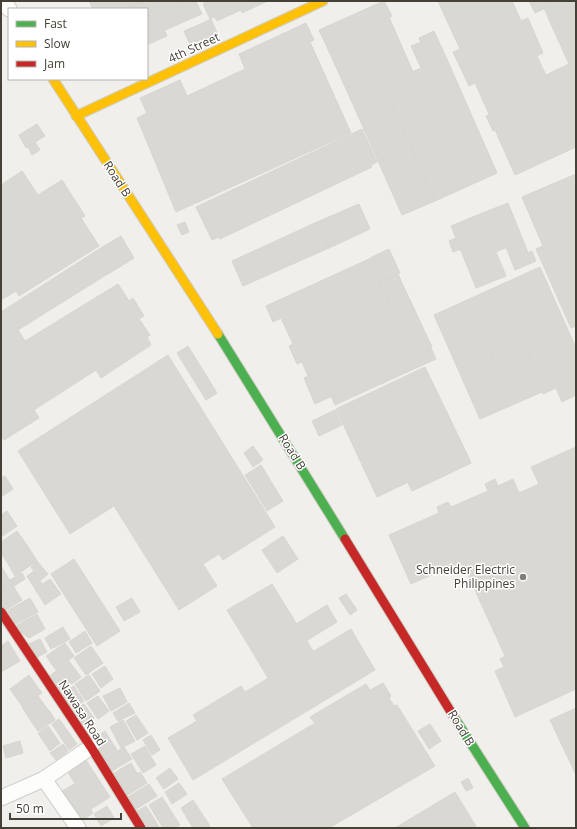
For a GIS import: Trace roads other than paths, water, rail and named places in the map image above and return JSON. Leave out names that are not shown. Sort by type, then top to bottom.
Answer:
[{"type":"street","name":"4th Street","points":[[76,116],[322,1]]},
{"type":"street","name":"Road B","points":[[54,80],[211,322],[474,749],[525,828]]},
{"type":"street","name":"Nawasa Road","points":[[1,612],[91,747],[141,828]]},
{"type":"street","points":[[1,798],[44,779],[91,747]]},
{"type":"street","points":[[44,779],[78,828]]},
{"type":"place","name":"Schneider Electric Philippines","points":[[523,577]]}]
